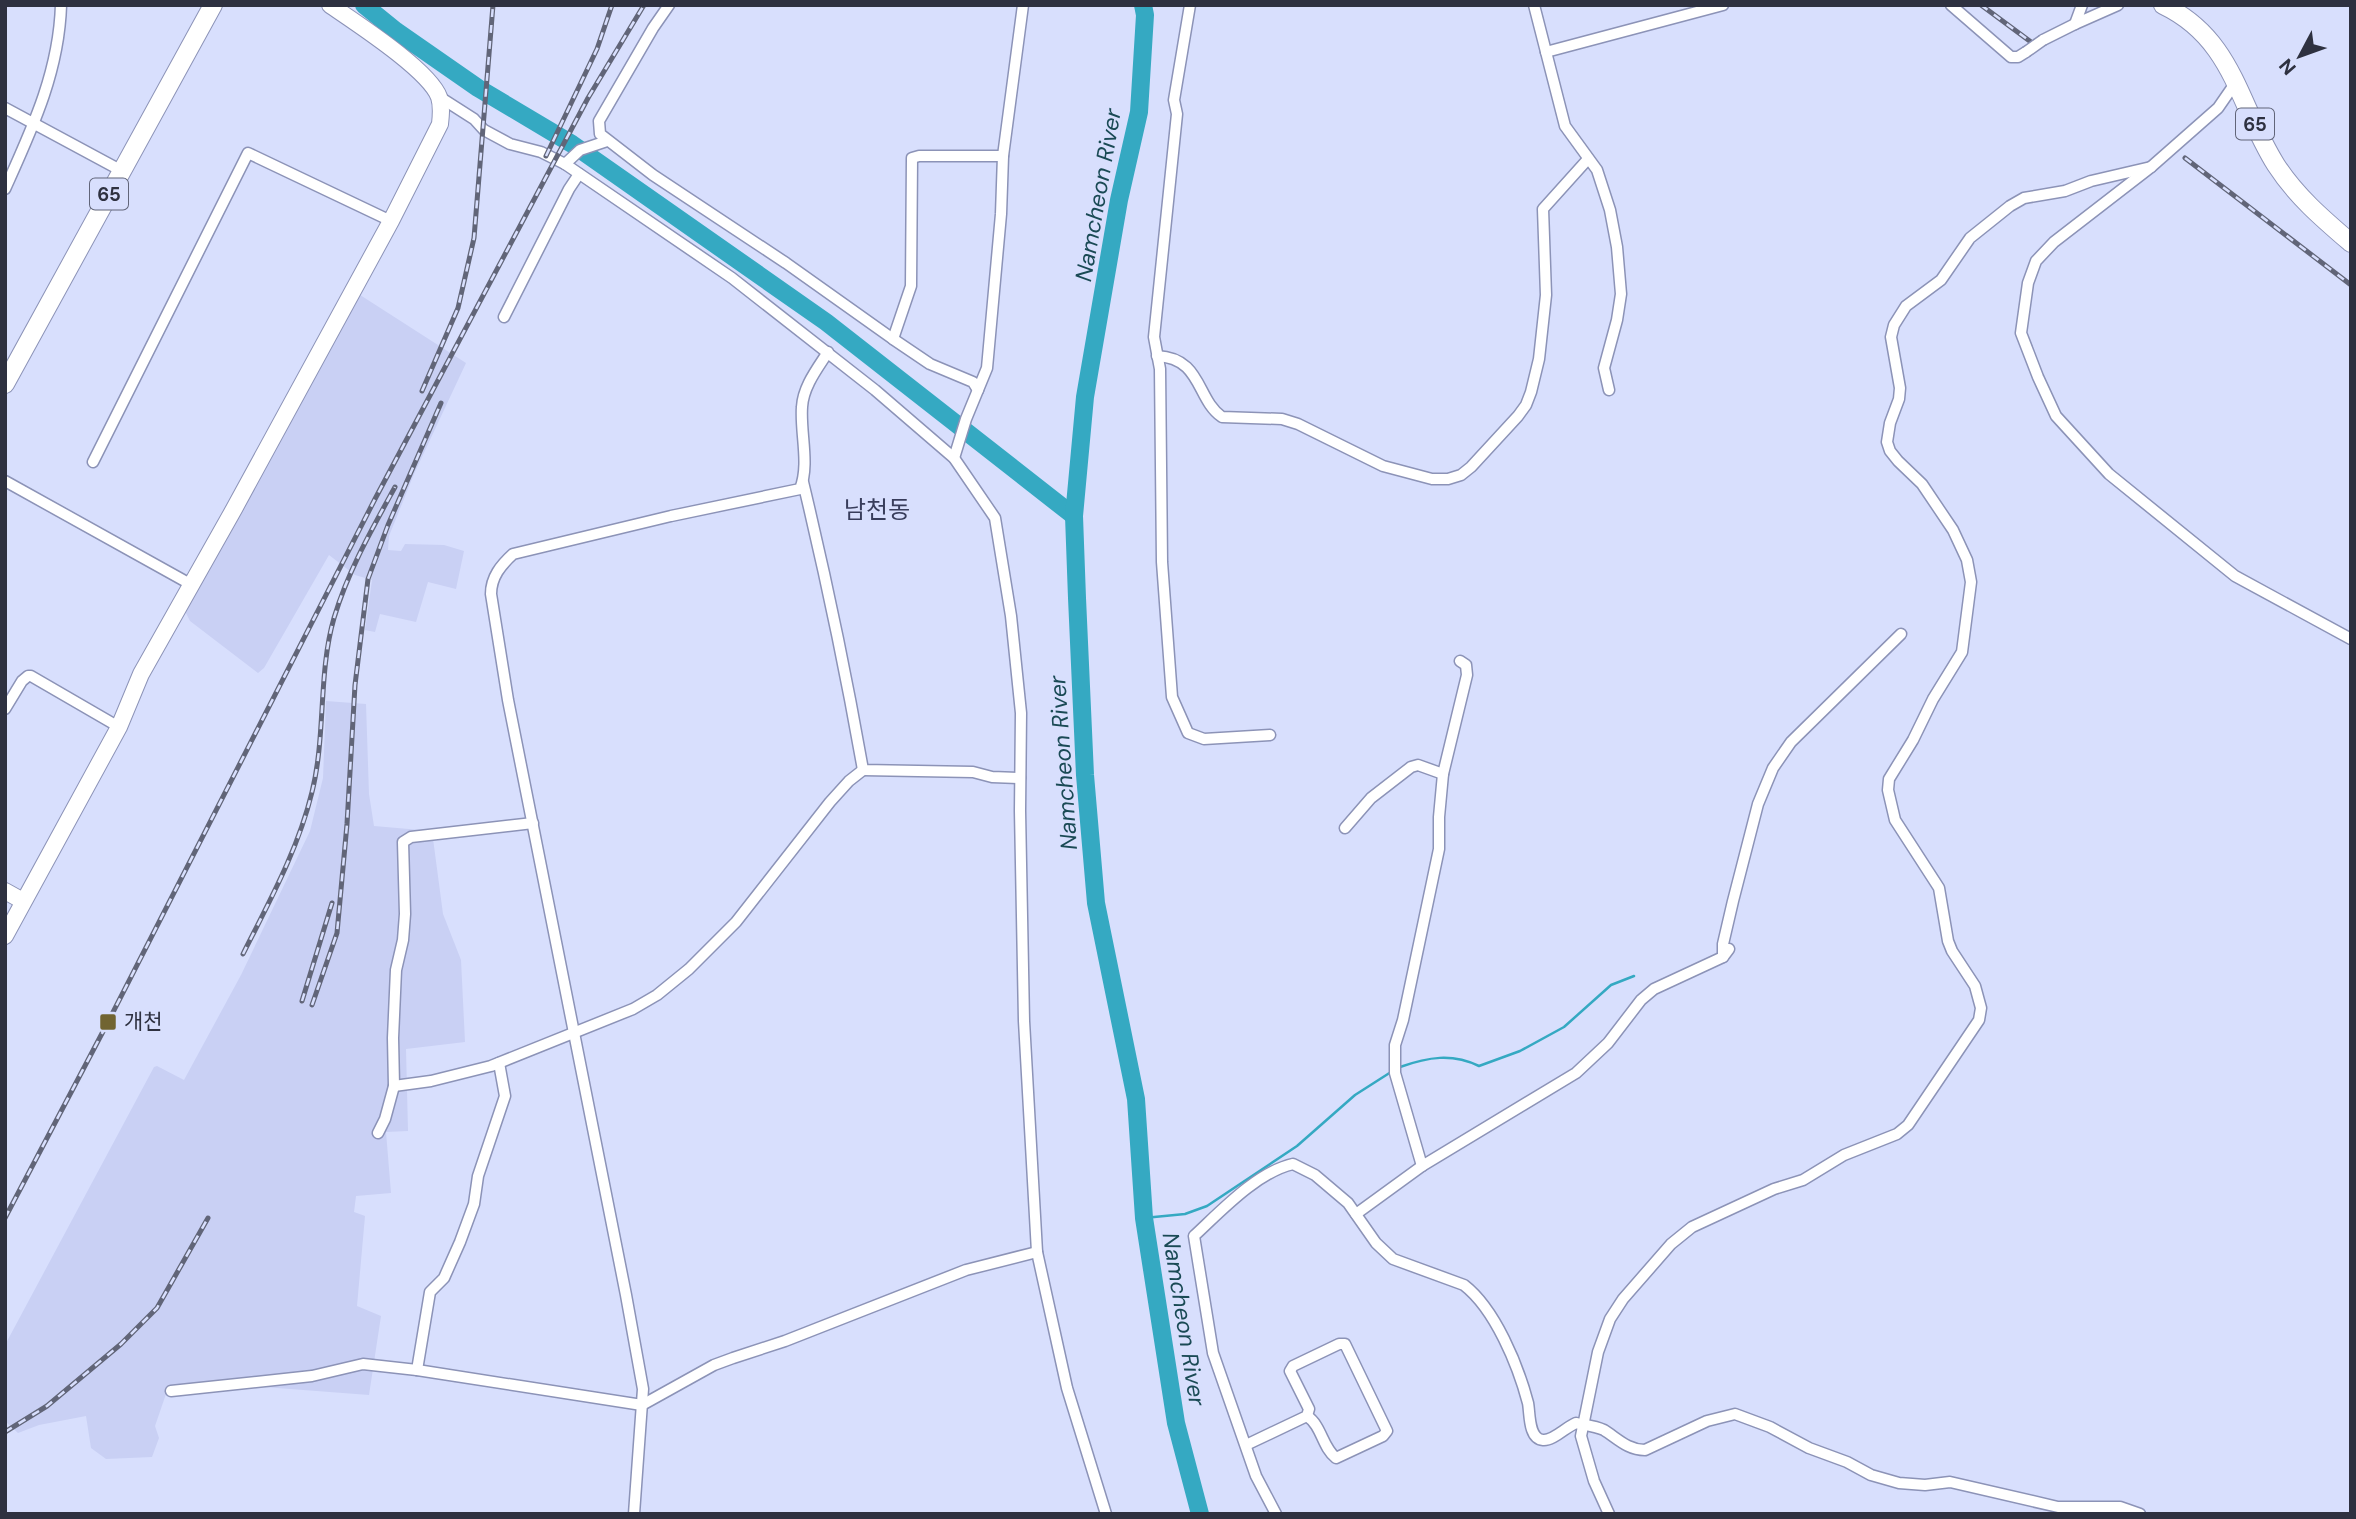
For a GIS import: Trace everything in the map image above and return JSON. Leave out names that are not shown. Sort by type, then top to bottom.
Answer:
[{"type":"main road","name":"65","points":[[5,384],[213,5]]},
{"type":"main road","points":[[5,936],[119,727],[141,674],[391,220],[440,124],[442,115],[438,96],[426,76],[330,5]]},
{"type":"main road","name":"65","points":[[2163,5],[2186,17],[2210,39],[2285,177],[2294,190],[2351,243]]},
{"type":"main road","points":[[5,891],[23,901]]},
{"type":"street","points":[[5,189],[34,124],[53,69],[59,42],[61,5]]},
{"type":"street","points":[[669,5],[599,121],[600,134],[653,175],[786,263],[930,364],[973,382],[978,390]]},
{"type":"street","points":[[954,458],[966,419],[987,368],[1001,214],[1003,156],[1023,5]]},
{"type":"street","points":[[1190,5],[1174,100],[1177,114],[1154,337],[1160,369],[1162,562],[1172,697],[1183,726],[1195,737],[1204,739],[1270,735]]},
{"type":"street","points":[[1534,5],[1565,126],[1597,170],[1610,210],[1621,294],[1604,368],[1609,390]]},
{"type":"street","points":[[1546,52],[1723,5]]},
{"type":"street","points":[[1951,5],[2011,57],[2018,57],[2043,40],[2118,5]]},
{"type":"street","points":[[2075,24],[2082,5]]},
{"type":"street","points":[[2235,82],[2218,108],[2151,167],[2054,242],[2036,261],[2028,283],[2021,333],[2059,420],[2109,474],[2235,576],[2351,639]]},
{"type":"street","points":[[438,96],[474,119],[484,130],[510,144],[541,152],[565,164],[732,278],[875,390],[954,458],[995,517],[1011,616],[1021,713],[1024,1021],[1037,1252],[1063,1373],[1106,1514]]},
{"type":"street","points":[[5,108],[122,171]]},
{"type":"street","points":[[565,164],[580,150],[607,141]]},
{"type":"street","points":[[93,461],[248,153],[391,220]]},
{"type":"street","points":[[894,339],[911,286],[912,158],[1003,156]]},
{"type":"street","points":[[1157,356],[1172,359],[1191,372],[1200,383],[1209,405],[1222,417],[1282,419],[1298,424],[1383,466],[1432,480],[1461,475],[1526,405],[1539,359],[1546,295],[1543,209],[1588,159]]},
{"type":"street","points":[[1609,1514],[1586,1457],[1581,1436],[1593,1369],[1610,1319],[1623,1299],[1671,1244],[1702,1221],[1774,1189],[1803,1180],[1844,1155],[1897,1134],[1908,1125],[1979,1020],[1981,1008],[1975,986],[1948,941],[1939,888],[1895,820],[1888,790],[1889,779],[1962,652],[1971,582],[1967,560],[1952,530],[1922,484],[1898,461],[1887,442],[1900,388],[1891,337],[1894,325],[1906,306],[1941,280],[1970,238],[2010,206],[2024,198],[2064,191],[2091,181],[2151,167]]},
{"type":"street","points":[[504,317],[579,174]]},
{"type":"street","points":[[828,352],[809,384],[802,405],[803,482],[832,604],[863,770]]},
{"type":"street","points":[[5,481],[192,585]]},
{"type":"street","points":[[634,1514],[643,1389],[508,701],[491,581],[513,554],[671,516],[800,489],[803,482]]},
{"type":"street","points":[[1356,1214],[1422,1166],[1576,1073],[1608,1042],[1654,989],[1726,953],[1728,923],[1758,804],[1773,768],[1791,742],[1901,634]]},
{"type":"street","points":[[1422,1166],[1395,1073],[1395,1045],[1435,875],[1443,774],[1467,675],[1466,665],[1460,661]]},
{"type":"street","points":[[5,709],[22,681],[32,676],[119,727]]},
{"type":"street","points":[[1345,828],[1371,798],[1411,767],[1418,765],[1443,774]]},
{"type":"street","points":[[394,1086],[464,1074],[499,1063],[575,1034],[633,1009],[657,995],[689,969],[736,922],[830,802],[863,770],[973,772],[992,778],[1020,778]]},
{"type":"street","points":[[378,1133],[386,1119],[394,1086],[396,970],[403,940],[405,914],[403,842],[411,837],[533,823]]},
{"type":"street","points":[[417,1370],[430,1292],[443,1278],[460,1242],[474,1204],[478,1176],[505,1096],[499,1063]]},
{"type":"street","points":[[1276,1514],[1256,1476],[1213,1353],[1194,1236],[1246,1190],[1276,1170],[1293,1164],[1304,1168],[1328,1185],[1356,1214],[1376,1243],[1393,1259],[1464,1285],[1473,1292],[1499,1329],[1527,1400],[1532,1429],[1536,1437],[1543,1440],[1551,1438],[1572,1424],[1583,1425],[1604,1430],[1636,1450],[1645,1450],[1707,1421],[1735,1414],[1770,1427],[1809,1448],[1847,1462],[1871,1475],[1899,1483],[1925,1485],[1950,1482],[2059,1507],[2120,1507],[2140,1514]]},
{"type":"street","points":[[171,1391],[312,1376],[363,1364],[642,1405],[714,1365],[966,1270],[1037,1252]]},
{"type":"street","points":[[1247,1446],[1307,1416],[1309,1409],[1290,1371],[1293,1366],[1339,1344],[1345,1345],[1387,1430],[1383,1436],[1336,1458],[1331,1454],[1315,1421],[1307,1416]]},
{"type":"shaded area","points":[[357,293],[466,363],[414,474],[389,536],[388,550],[401,551],[405,544],[444,545],[464,551],[456,589],[428,582],[416,622],[380,614],[375,632],[365,630],[372,580],[355,575],[329,555],[264,668],[258,673],[190,621],[185,611]]},
{"type":"shaded area","points":[[326,701],[366,704],[369,794],[374,826],[432,831],[443,914],[461,960],[465,1042],[406,1049],[408,1131],[386,1132],[391,1193],[356,1196],[354,1212],[365,1216],[357,1306],[381,1316],[369,1395],[250,1386],[166,1394],[155,1426],[159,1438],[152,1457],[106,1459],[91,1448],[86,1416],[39,1425],[18,1433],[5,1421],[5,1345],[154,1067],[157,1066],[184,1080],[241,975],[310,831],[323,778]]},
{"type":"waterway","points":[[364,5],[396,31],[478,88],[572,144],[826,322],[1074,516]]},
{"type":"waterway","name":"Namcheon River","points":[[1143,5],[1145,15],[1139,112],[1119,200],[1085,397],[1074,516],[1077,598],[1085,775],[1096,903],[1136,1099],[1144,1218],[1176,1423],[1200,1514]]},
{"type":"waterway","points":[[1400,1067],[1440,1058],[1459,1059],[1479,1066],[1520,1051],[1564,1027],[1611,985],[1634,976]]},
{"type":"waterway","points":[[1144,1218],[1185,1214],[1207,1206],[1297,1146],[1355,1095],[1391,1072]]},
{"type":"railway","points":[[422,391],[458,308],[474,238],[493,5]]},
{"type":"railway","points":[[546,156],[597,49],[612,5]]},
{"type":"railway","points":[[5,1218],[375,499],[588,98],[644,5]]},
{"type":"railway","points":[[1981,5],[2031,42]]},
{"type":"railway","points":[[2185,158],[2351,285]]},
{"type":"railway","points":[[312,1005],[337,933],[355,685],[368,579],[388,525],[441,403]]},
{"type":"railway","points":[[243,954],[291,855],[312,792],[319,749],[326,661],[334,618],[353,567],[395,487]]},
{"type":"railway","points":[[302,1001],[332,903]]},
{"type":"railway","points":[[5,1432],[47,1406],[121,1344],[157,1308],[208,1218]]},
{"type":"place","name":"개천","points":[[108,1022]]},
{"type":"district","name":"남천동","points":[[877,510]]}]
